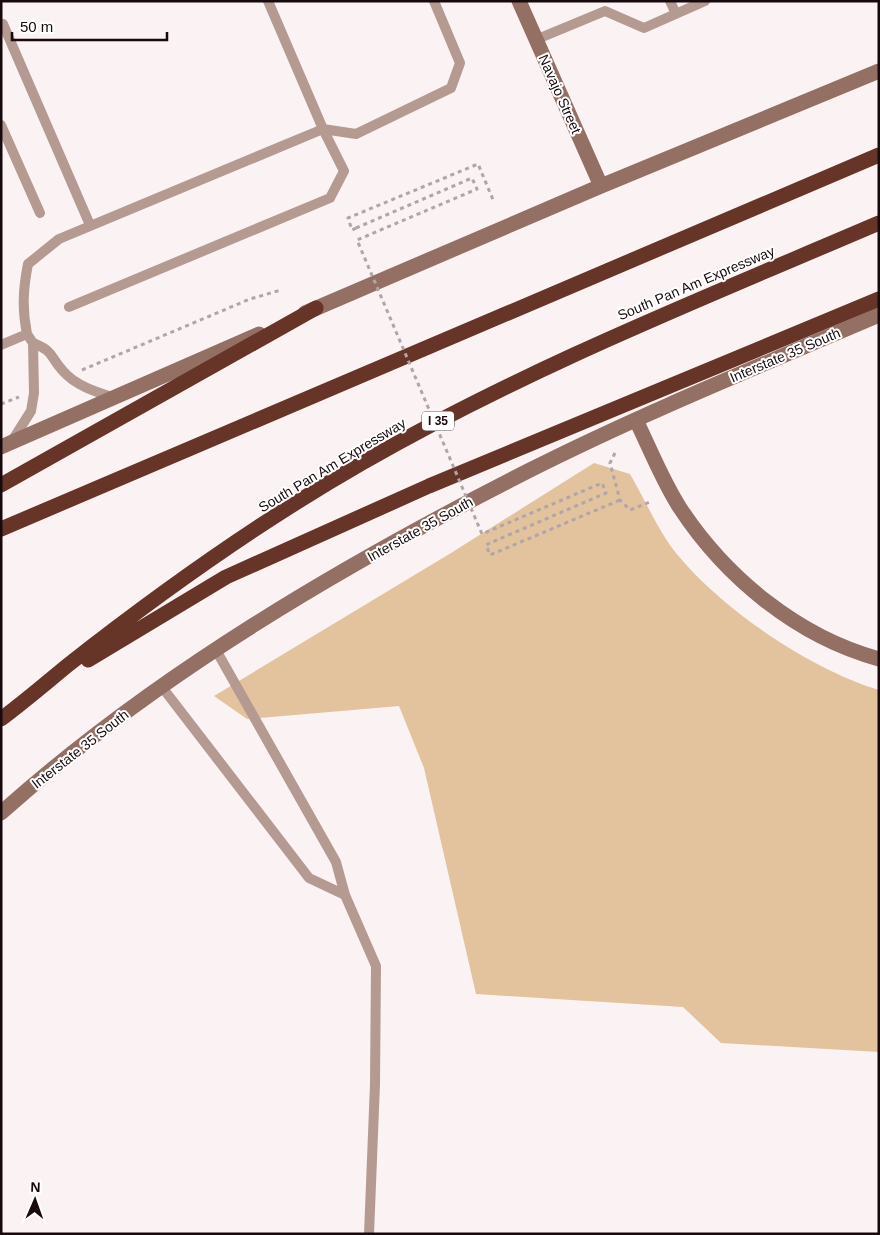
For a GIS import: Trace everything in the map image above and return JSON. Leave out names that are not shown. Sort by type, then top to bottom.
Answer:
[{"type":"highway","points":[[1,529],[879,155]]},
{"type":"highway","name":"South Pan Am Expressway","points":[[1,719],[114,630],[206,563],[281,513],[413,435],[517,380],[879,223]]},
{"type":"highway","points":[[38,691],[226,576],[429,486],[879,298]]},
{"type":"highway","points":[[1,484],[316,308]]},
{"type":"main road","name":"Navajo Street","points":[[519,1],[601,186]]},
{"type":"main road","points":[[7,444],[316,308],[601,186],[879,71]]},
{"type":"main road","name":"Interstate 35 South","points":[[1,813],[31,786],[162,687],[216,650],[255,624],[419,528],[531,469],[636,420],[879,315]]},
{"type":"main road","points":[[636,420],[680,508],[713,551],[758,595],[803,626],[849,651],[879,659]]},
{"type":"lane","points":[[69,307],[330,198],[344,172],[323,129],[268,1]]},
{"type":"lane","points":[[7,444],[31,412],[34,393],[30,338],[23,310],[23,290],[28,264],[59,240],[90,225],[323,129],[356,134],[451,88],[460,63],[434,1]]},
{"type":"lane","points":[[670,1],[676,14]]},
{"type":"lane","points":[[535,40],[603,6],[644,28],[705,1]]},
{"type":"lane","points":[[2,23],[90,225]]},
{"type":"lane","points":[[1,125],[40,213]]},
{"type":"lane","points":[[1,345],[30,338],[49,350],[62,371],[84,387],[114,398]]},
{"type":"lane","points":[[216,650],[336,862],[345,895],[376,966],[375,1084],[369,1234]]},
{"type":"lane","points":[[162,687],[309,878],[345,895]]},
{"type":"path","points":[[494,202],[478,164],[348,218],[352,230],[472,178],[477,189],[357,240],[482,534],[602,482],[606,493],[486,545],[490,555],[620,500]]},
{"type":"path","points":[[80,371],[250,299],[281,290]]},
{"type":"path","points":[[1,404],[25,394]]},
{"type":"path","points":[[615,453],[610,463],[620,500],[630,510],[650,502]]},
{"type":"shaded area","points":[[594,463],[630,474],[676,553],[717,595],[742,615],[768,635],[824,668],[879,690],[879,1052],[721,1043],[683,1007],[476,994],[424,768],[399,706],[247,719],[214,696],[451,553]]}]
